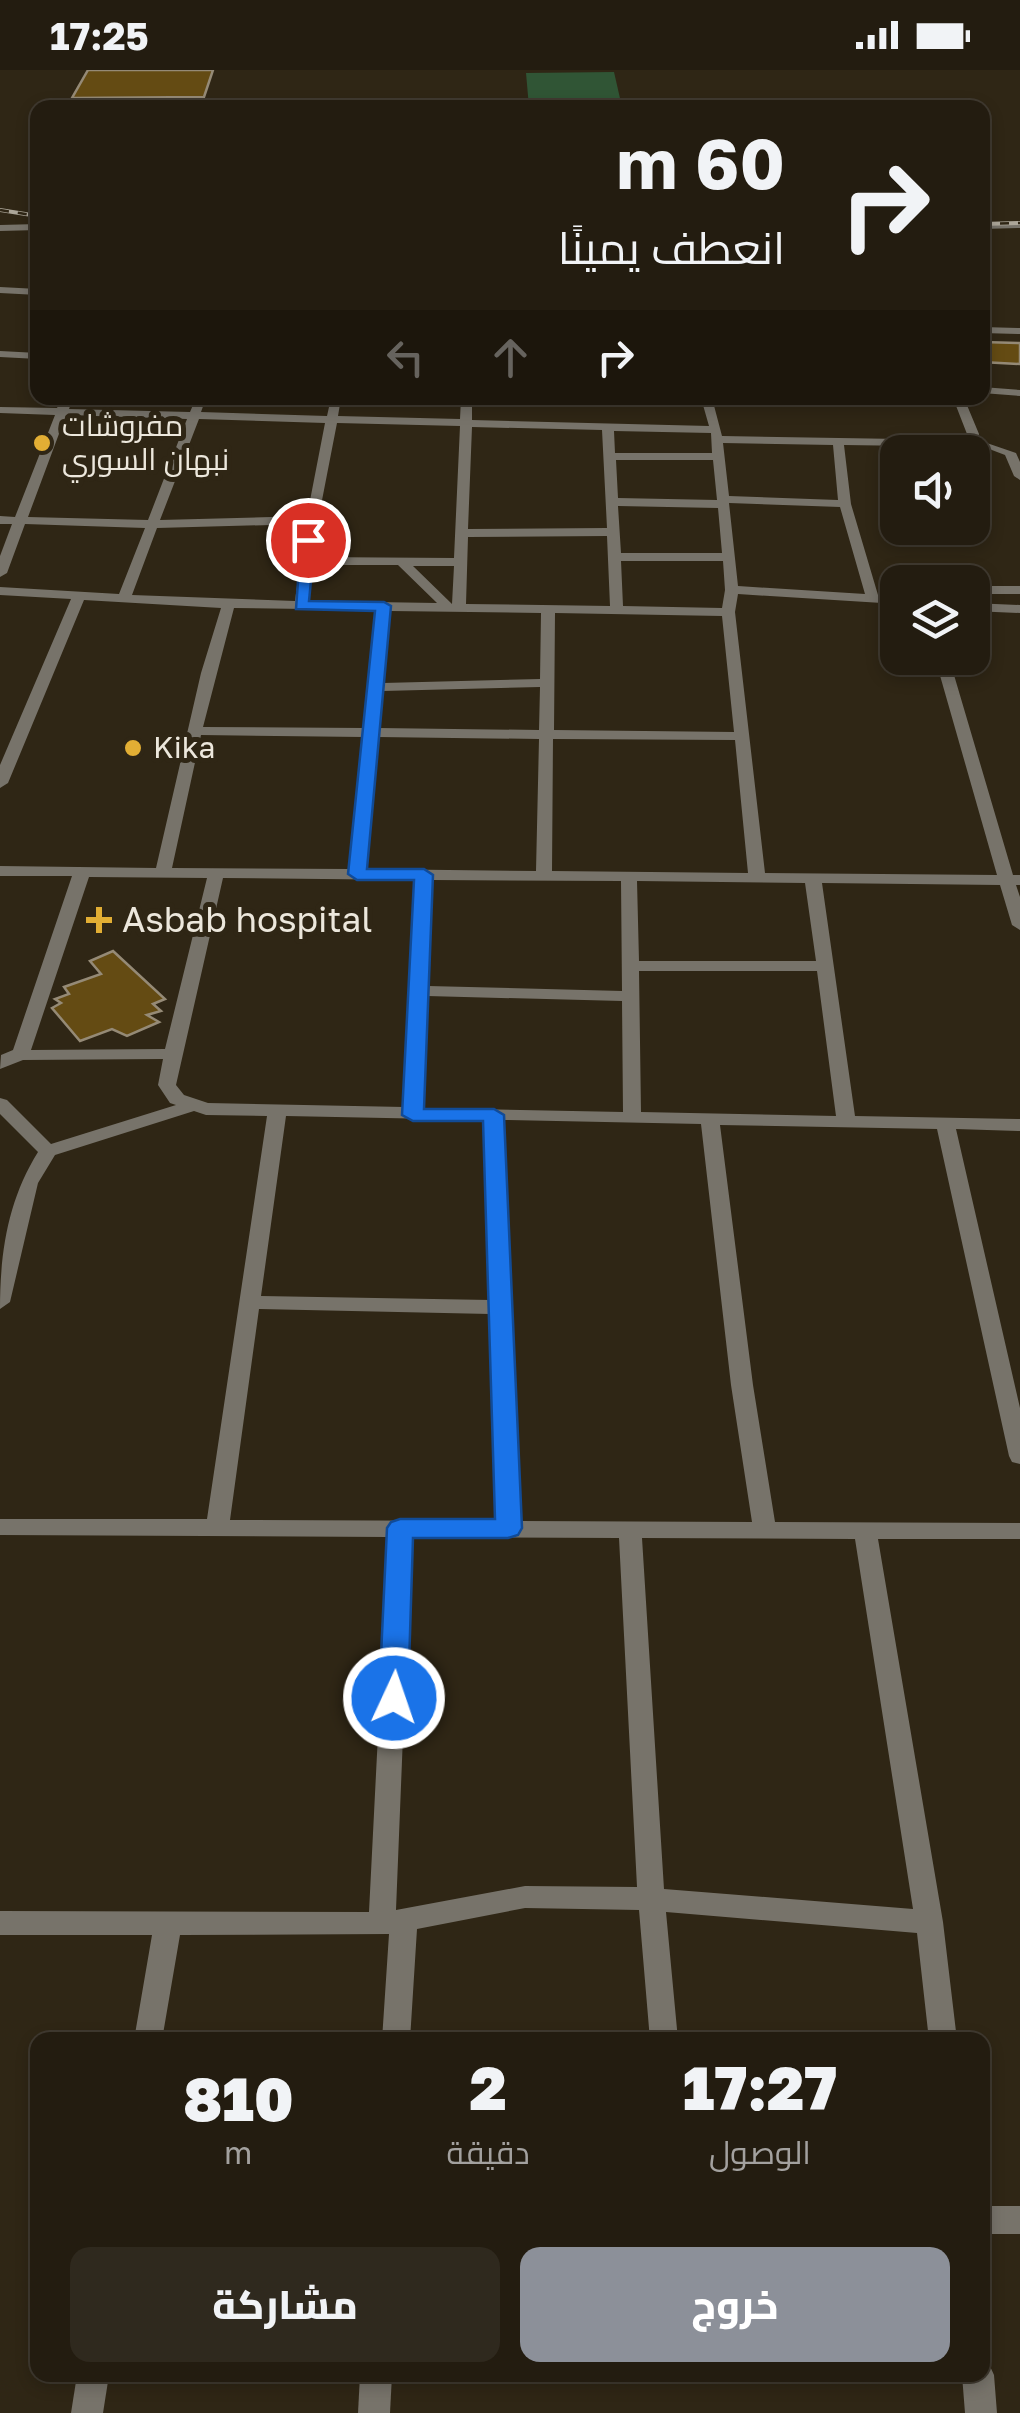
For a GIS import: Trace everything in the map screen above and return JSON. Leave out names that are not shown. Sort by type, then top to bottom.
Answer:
[{"type":"street","points":[[990,226],[1020,225]]},
{"type":"street","points":[[0,228],[30,228]]},
{"type":"street","points":[[0,290],[30,292]]},
{"type":"street","points":[[990,330],[1020,331]]},
{"type":"street","points":[[0,354],[30,356]]},
{"type":"street","points":[[990,391],[1020,393]]},
{"type":"street","points":[[0,573],[64,405]]},
{"type":"street","points":[[124,598],[198,405]]},
{"type":"street","points":[[301,606],[304,562],[334,405]]},
{"type":"street","points":[[453,607],[461,562],[467,405]]},
{"type":"street","points":[[709,405],[716,435],[732,590],[728,612],[757,878]]},
{"type":"street","points":[[962,405],[973,435]]},
{"type":"street","points":[[0,410],[608,428],[880,442]]},
{"type":"street","points":[[608,428],[617,610]]},
{"type":"street","points":[[838,441],[846,504],[871,593]]},
{"type":"street","points":[[990,447],[1006,450],[1020,476]]},
{"type":"street","points":[[608,457],[718,456]]},
{"type":"street","points":[[610,502],[846,504]]},
{"type":"street","points":[[0,520],[152,524],[312,520]]},
{"type":"street","points":[[462,534],[612,532]]},
{"type":"street","points":[[614,557],[728,557]]},
{"type":"street","points":[[304,562],[461,562]]},
{"type":"street","points":[[402,562],[453,607]]},
{"type":"street","points":[[990,589],[1017,588]]},
{"type":"street","points":[[732,590],[880,592]]},
{"type":"street","points":[[0,591],[230,604],[728,612]]},
{"type":"street","points":[[871,593],[880,595]]},
{"type":"street","points":[[0,783],[79,595]]},
{"type":"street","points":[[163,873],[208,673],[230,604]]},
{"type":"street","points":[[357,874],[384,606]]},
{"type":"street","points":[[990,608],[1020,609]]},
{"type":"street","points":[[544,876],[548,609]]},
{"type":"street","points":[[947,675],[1012,880],[1020,925]]},
{"type":"street","points":[[376,688],[547,683]]},
{"type":"street","points":[[197,730],[741,736]]},
{"type":"street","points":[[0,872],[1012,880]]},
{"type":"street","points":[[0,1064],[10,1055],[82,872]]},
{"type":"street","points":[[192,1106],[178,1099],[167,1085],[216,873]]},
{"type":"street","points":[[413,1115],[424,875]]},
{"type":"street","points":[[629,877],[632,1119]]},
{"type":"street","points":[[813,878],[846,1122]]},
{"type":"street","points":[[630,966],[825,966]]},
{"type":"street","points":[[418,991],[629,996]]},
{"type":"street","points":[[10,1055],[173,1054]]},
{"type":"street","points":[[0,1104],[48,1151]]},
{"type":"street","points":[[0,1302],[28,1184],[48,1151],[192,1106],[278,1112],[1020,1125]]},
{"type":"street","points":[[216,1528],[278,1112]]},
{"type":"street","points":[[494,1115],[508,1528]]},
{"type":"street","points":[[710,1119],[742,1385],[765,1530]]},
{"type":"street","points":[[944,1123],[1020,1456]]},
{"type":"street","points":[[250,1302],[499,1307]]},
{"type":"street","points":[[0,1527],[1020,1530]]},
{"type":"street","points":[[396,2032],[393,1922],[400,1528]]},
{"type":"street","points":[[630,1530],[651,1899],[663,2032]]},
{"type":"street","points":[[865,1530],[929,1922],[942,2032]]},
{"type":"street","points":[[0,1923],[393,1922],[525,1897],[651,1899],[929,1922]]},
{"type":"street","points":[[149,2032],[168,1923]]},
{"type":"street","points":[[990,2220],[1020,2220]]},
{"type":"street","points":[[87,2413],[92,2382]]},
{"type":"street","points":[[374,2413],[376,2382]]},
{"type":"street","points":[[979,2382],[981,2413]]},
{"type":"green space","points":[[614,72],[620,100],[528,100],[526,73]]},
{"type":"building","points":[[88,70],[213,70],[204,97],[72,98]]},
{"type":"building","points":[[990,342],[1020,343],[1020,364],[990,362]]},
{"type":"building","points":[[113,951],[165,999],[153,1004],[161,1011],[147,1015],[159,1022],[127,1036],[112,1029],[80,1041],[52,1008],[61,1003],[55,999],[69,994],[64,987],[101,974],[90,961]]},
{"type":"railway","points":[[0,210],[30,215]]},
{"type":"railway","points":[[990,224],[1020,223]]},
{"type":"place","name":"مفروشات نبهان السوري","points":[[42,443]]},
{"type":"place","name":"Kika","points":[[133,748]]},
{"type":"place","name":"Asbab hospital","points":[[99,920]]},
{"type":"route","points":[[308,540],[301,606],[384,606],[357,874],[424,875],[413,1115],[494,1115],[508,1528],[400,1528],[394,1698]]}]
